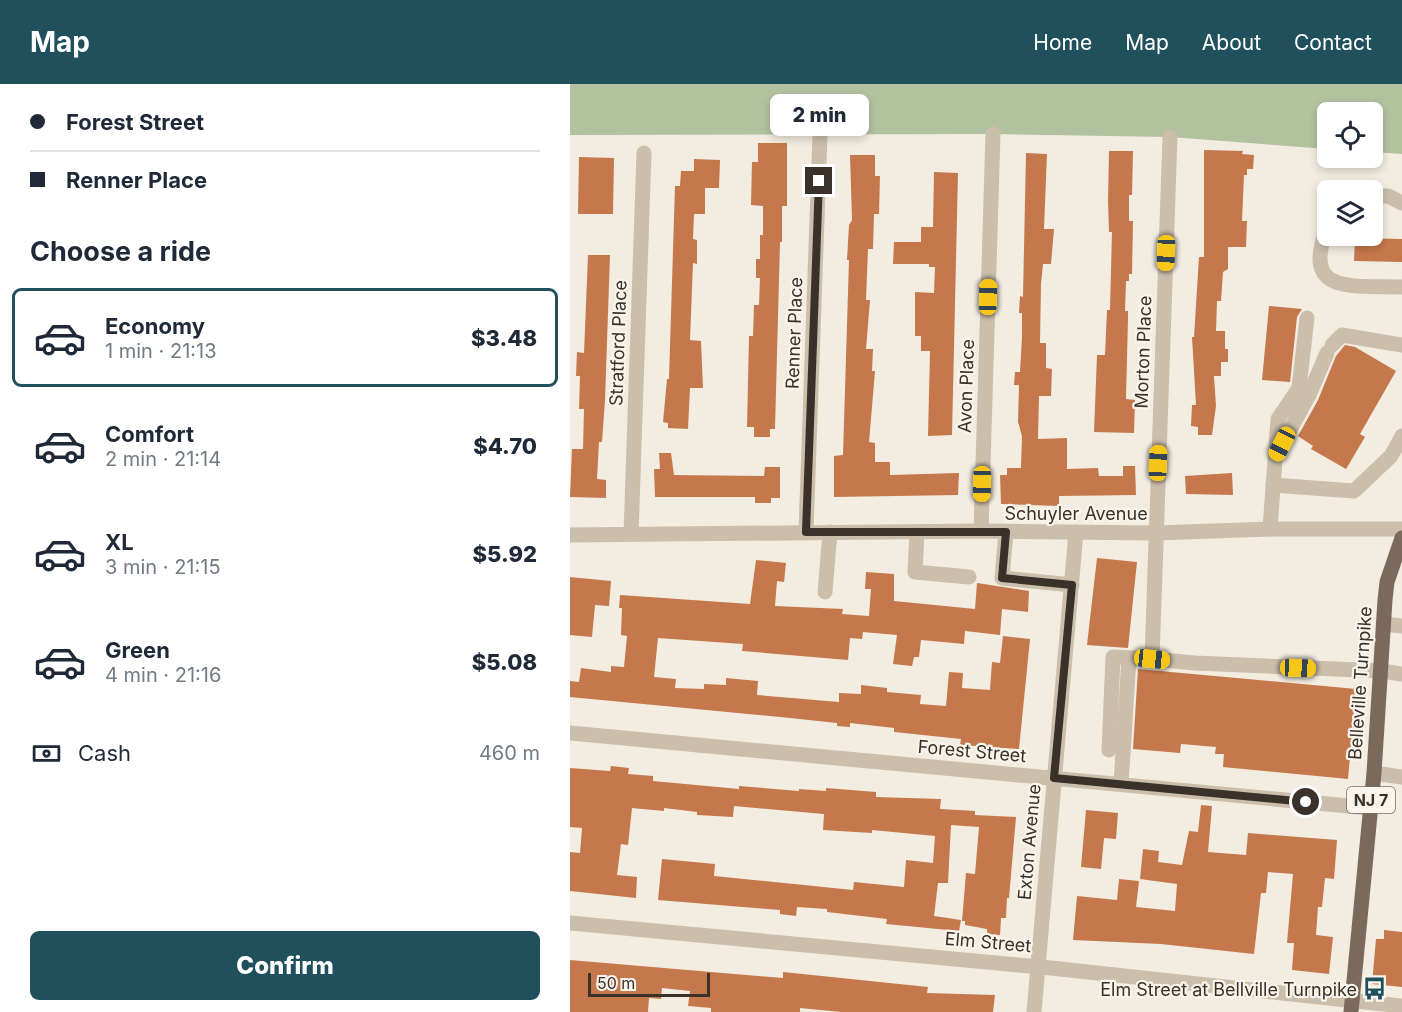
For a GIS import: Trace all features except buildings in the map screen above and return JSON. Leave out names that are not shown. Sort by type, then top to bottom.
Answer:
[{"type":"main road","name":"Belleville Turnpike","points":[[1351,1005],[1374,773],[1387,582],[1402,538]]},
{"type":"street","name":"Renner Place","points":[[806,532],[820,134]]},
{"type":"street","name":"Avon Place","points":[[981,531],[993,134]]},
{"type":"street","name":"Morton Place","points":[[1152,659],[1170,137]]},
{"type":"street","name":"Stratford Place","points":[[631,534],[644,153]]},
{"type":"street","points":[[1383,196],[1402,203]]},
{"type":"street","points":[[1323,246],[1319,260],[1323,275],[1328,279],[1353,285],[1402,287]]},
{"type":"street","points":[[1270,529],[1278,419],[1299,388],[1307,318]]},
{"type":"street","points":[[1275,458],[1309,395],[1330,349],[1342,335],[1402,345]]},
{"type":"street","points":[[1273,485],[1354,491],[1391,456],[1402,436]]},
{"type":"street","name":"Schuyler Avenue","points":[[570,535],[981,531],[1156,533],[1270,529],[1402,529]]},
{"type":"street","points":[[825,591],[830,532]]},
{"type":"street","points":[[918,532],[915,572],[969,577]]},
{"type":"street","points":[[1006,532],[1002,578],[1072,585]]},
{"type":"street","name":"Exton Avenue","points":[[1034,1012],[1076,532]]},
{"type":"street","points":[[1384,624],[1402,626]]},
{"type":"street","points":[[1109,750],[1113,657],[1382,671],[1402,674]]},
{"type":"street","points":[[1121,784],[1129,658]]},
{"type":"street","name":"Forest Street","points":[[570,733],[1370,808]]},
{"type":"street","points":[[1374,773],[1402,777]]},
{"type":"street","name":"Elm Street","points":[[570,923],[1038,967],[1351,1005],[1402,1006]]},
{"type":"green space","points":[[570,84],[1402,84],[1402,154],[1383,153],[1383,102],[1317,102],[1317,148],[1170,137],[993,134],[570,135]]},
{"type":"place","name":"Elm Street at Bellville Turnpike","points":[[1375,989]]},
{"type":"route","points":[[819,181],[806,532],[1006,532],[1002,578],[1072,585],[1054,778],[1306,802]]}]
